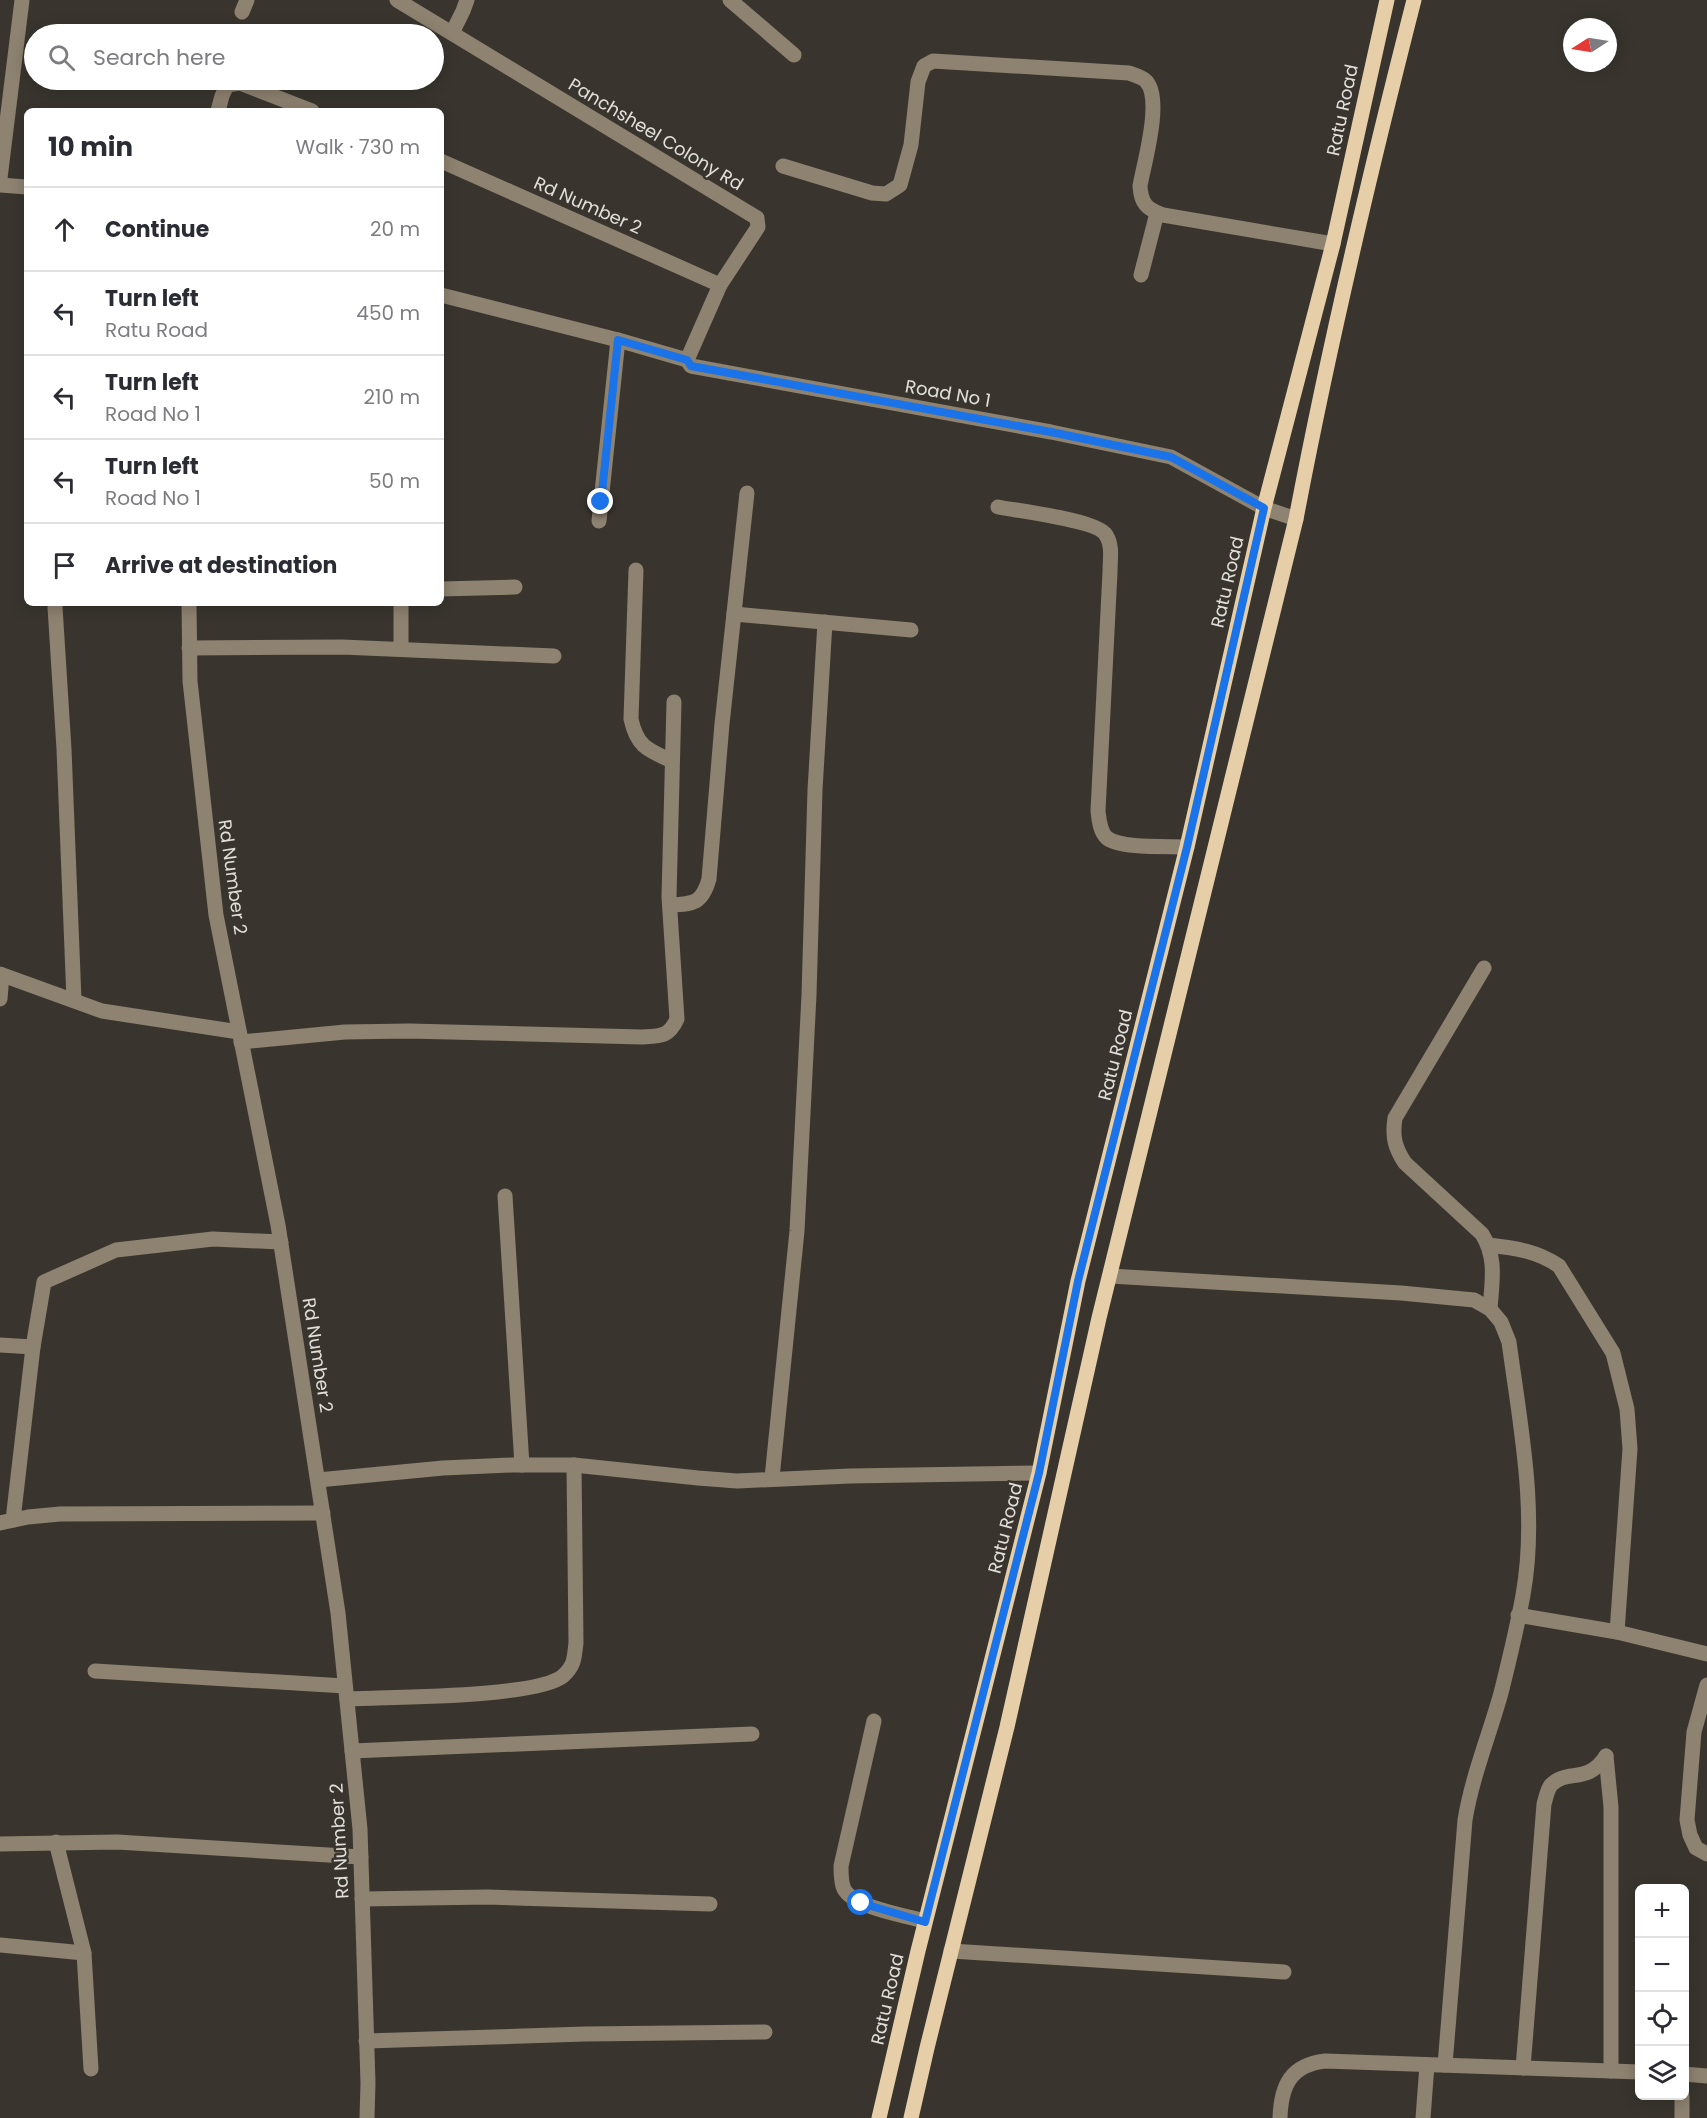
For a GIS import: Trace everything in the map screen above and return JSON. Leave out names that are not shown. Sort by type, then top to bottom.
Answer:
[{"type":"main road","name":"Ratu Road","points":[[879,2118],[925,1922],[1039,1473],[1078,1281],[1187,847],[1264,508],[1333,244],[1387,0]]},
{"type":"main road","points":[[911,2118],[1007,1727],[1110,1276],[1296,519],[1314,423],[1339,312],[1414,0]]},
{"type":"street","points":[[0,178],[22,0]]},
{"type":"street","name":"Panchsheel Colony Rd","points":[[398,0],[437,24]]},
{"type":"street","points":[[452,33],[464,11],[467,0]]},
{"type":"street","points":[[730,0],[794,55]]},
{"type":"street","name":"Panchsheel Colony Rd","points":[[444,28],[757,218],[758,227],[720,285],[687,360]]},
{"type":"street","points":[[783,166],[872,193],[886,194],[900,185],[911,145],[918,82],[924,66],[933,61],[1129,73],[1146,80],[1152,93],[1154,108],[1140,186],[1141,200],[1146,208],[1157,213],[1333,244]]},
{"type":"street","points":[[219,108],[225,90]]},
{"type":"street","points":[[258,90],[304,108]]},
{"type":"street","name":"Rd Number 2","points":[[444,162],[720,285]]},
{"type":"street","points":[[0,185],[24,187]]},
{"type":"street","points":[[1141,275],[1157,213]]},
{"type":"street","name":"Road No 1","points":[[444,296],[618,340],[687,360],[691,366],[1051,432],[1171,457],[1264,508],[1296,519]]},
{"type":"street","points":[[599,521],[618,340]]},
{"type":"street","points":[[670,904],[691,904],[699,900],[709,879],[722,724],[747,493]]},
{"type":"street","points":[[998,507],[1090,524],[1104,532],[1110,543],[1110,572],[1098,811],[1100,827],[1106,838],[1121,844],[1187,847]]},
{"type":"street","points":[[636,570],[631,719],[639,742],[651,751],[672,760]]},
{"type":"street","points":[[444,589],[515,587]]},
{"type":"street","name":"Rd Number 2","points":[[189,606],[190,681],[216,915],[281,1242],[338,1613],[361,1857],[367,2118]]},
{"type":"street","points":[[401,606],[402,650]]},
{"type":"street","points":[[55,607],[65,760],[74,1000]]},
{"type":"street","points":[[734,614],[911,630]]},
{"type":"street","points":[[772,1478],[797,1231],[809,995],[815,790],[825,622]]},
{"type":"street","points":[[189,648],[342,647],[554,656]]},
{"type":"street","points":[[0,999],[1,974],[102,1011],[240,1037],[398,1031],[662,1036],[673,1028],[677,1019],[670,904],[674,702]]},
{"type":"street","points":[[1484,968],[1395,1119],[1393,1134],[1396,1150],[1405,1163],[1482,1234],[1489,1245],[1493,1262],[1490,1309]]},
{"type":"street","points":[[505,1196],[522,1465]]},
{"type":"street","points":[[281,1242],[213,1239],[116,1250],[44,1282],[7,1522],[60,1514],[323,1513]]},
{"type":"street","points":[[1489,1245],[1523,1249],[1546,1257],[1559,1266],[1613,1353],[1627,1408],[1630,1449],[1617,1632]]},
{"type":"street","points":[[1110,1276],[1401,1293],[1474,1300],[1490,1309],[1501,1322],[1509,1342],[1525,1468],[1527,1556],[1523,1594],[1501,1693],[1468,1799],[1445,2065]]},
{"type":"street","points":[[0,1345],[33,1347]]},
{"type":"street","points":[[318,1480],[443,1468],[522,1465],[574,1465],[737,1481],[772,1478],[1039,1473]]},
{"type":"street","points":[[94,1671],[346,1693],[512,1691],[561,1677],[573,1665],[576,1643],[574,1465]]},
{"type":"street","points":[[1518,1615],[1617,1632],[1707,1654]]},
{"type":"street","points":[[1707,1685],[1694,1732],[1687,1820],[1696,1848],[1707,1854]]},
{"type":"street","points":[[874,1720],[841,1866],[844,1889],[851,1898],[861,1903],[925,1922]]},
{"type":"street","points":[[352,1751],[752,1734]]},
{"type":"street","points":[[1523,2068],[1544,1804],[1550,1786],[1561,1778],[1589,1773],[1599,1766],[1606,1756],[1611,1807],[1611,2071]]},
{"type":"street","points":[[56,1842],[84,1953],[91,2069]]},
{"type":"street","points":[[0,1844],[117,1842],[361,1857]]},
{"type":"street","points":[[362,1899],[500,1898],[710,1904]]},
{"type":"street","points":[[0,1945],[84,1953]]},
{"type":"street","points":[[951,1951],[1284,1972]]},
{"type":"street","points":[[366,2041],[585,2034],[765,2032]]},
{"type":"street","points":[[1280,2118],[1280,2100],[1286,2084],[1295,2073],[1310,2063],[1326,2061],[1635,2072]]},
{"type":"street","points":[[1423,2118],[1427,2065]]},
{"type":"street","points":[[1689,2074],[1707,2076]]},
{"type":"street","points":[[1682,2100],[1682,2118]]},
{"type":"route","points":[[601,502],[618,340],[687,360],[691,366],[1051,432],[1171,457],[1264,508],[1187,847],[1078,1281],[1039,1473],[925,1922],[861,1903]]}]
